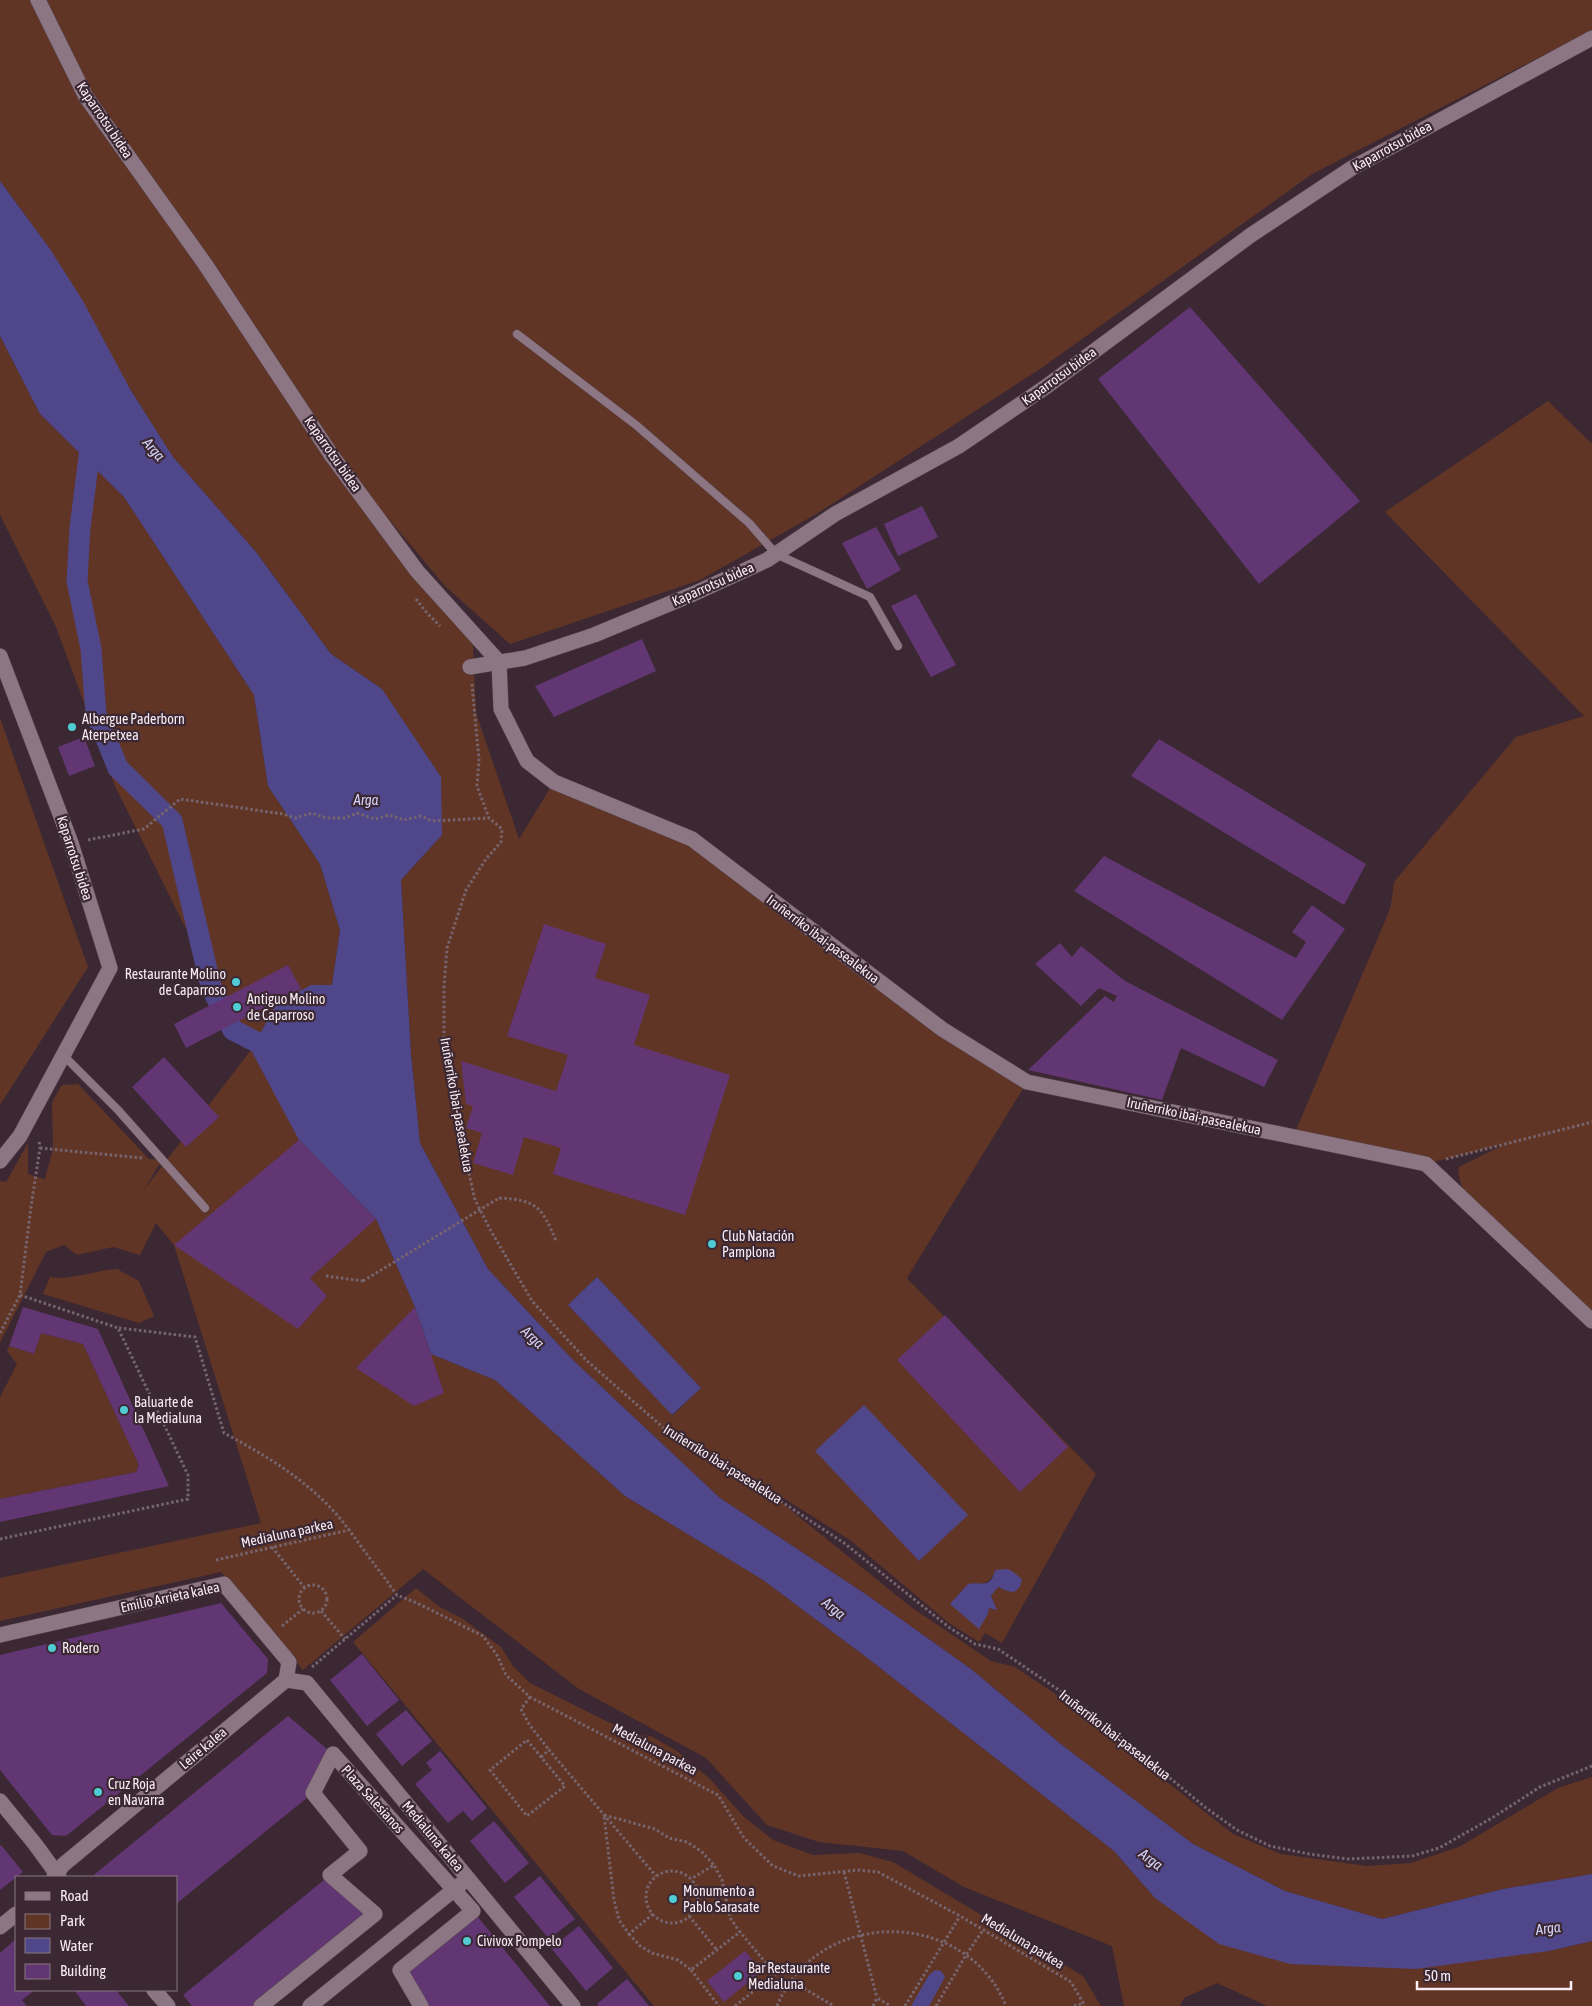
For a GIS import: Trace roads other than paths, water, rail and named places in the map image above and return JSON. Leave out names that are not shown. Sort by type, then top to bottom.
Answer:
[{"type":"street","name":"Kaparrotsu bidea","points":[[38,0],[86,97],[205,264],[332,456],[417,571],[499,662],[525,658],[594,635],[693,594],[767,560],[835,514],[959,446],[1047,386],[1251,235],[1352,168],[1592,38]]},
{"type":"street","name":"Kaparrotsu bidea","points":[[0,656],[72,843],[110,968],[20,1136],[0,1161]]},
{"type":"street","points":[[470,667],[499,662]]},
{"type":"street","name":"Iruñerriko ibai-pasealekua","points":[[499,662],[501,709],[527,761],[554,782],[692,840],[942,1029],[1027,1082],[1426,1164],[1592,1321]]},
{"type":"street","name":"Emilio Arrieta kalea","points":[[0,1635],[224,1584],[289,1662],[286,1680]]},
{"type":"street","name":"Leire kalea","points":[[57,1876],[70,1860],[286,1680]]},
{"type":"street","name":"Medialuna kalea","points":[[286,1680],[307,1683],[573,2006]]},
{"type":"street","name":"Plaza Salesianos","points":[[261,2006],[374,1914],[330,1875],[360,1851],[313,1793],[333,1754],[473,1911],[400,1970],[420,2006]]},
{"type":"street","points":[[0,1801],[57,1876]]},
{"type":"street","points":[[310,2006],[468,1878]]},
{"type":"street","points":[[0,1927],[15,1915]]},
{"type":"street","points":[[155,1991],[168,2006]]},
{"type":"lane","points":[[517,334],[636,425],[749,523],[776,554],[870,597],[898,646]]},
{"type":"lane","points":[[63,1055],[118,1110],[205,1208]]},
{"type":"water","name":"Arga","points":[[0,181],[50,249],[83,301],[130,389],[173,457],[256,552],[331,654],[382,689],[441,777],[442,835],[401,880],[411,1054],[420,1143],[488,1269],[573,1360],[720,1498],[867,1595],[971,1669],[1062,1745],[1193,1844],[1285,1891],[1382,1919],[1503,1889],[1592,1874],[1592,1941],[1549,1951],[1416,1969],[1290,1964],[1219,1944],[1155,1898],[1114,1851],[870,1660],[763,1580],[625,1496],[495,1380],[431,1354],[415,1307],[376,1219],[299,1140],[251,1050],[277,1003],[311,985],[332,985],[340,930],[320,864],[268,786],[254,695],[124,497],[40,414],[0,336]]},
{"type":"water","points":[[597,1277],[701,1388],[672,1415],[568,1305]]},
{"type":"water","points":[[864,1405],[968,1515],[919,1561],[815,1451]]},
{"type":"water","points":[[1007,1569],[1022,1579],[1020,1587],[1014,1592],[998,1587],[991,1596],[997,1610],[989,1608],[988,1614],[979,1629],[950,1604],[968,1584],[988,1582],[991,1580],[995,1570]]},
{"type":"water","points":[[935,1970],[941,1971],[945,1977],[929,2006],[911,2006],[929,1975]]},
{"type":"waterway","points":[[94,435],[91,441],[80,528],[77,581],[91,649],[96,714],[118,768],[172,821],[211,987],[233,1030],[282,1055]]},
{"type":"place","name":"Albergue Paderborn Aterpetxea","points":[[72,727]]},
{"type":"place","name":"Restaurante Molino de Caparroso","points":[[236,982]]},
{"type":"place","name":"Antiguo Molino de Caparroso","points":[[237,1007]]},
{"type":"place","name":"Club Natación Pamplona","points":[[712,1244]]},
{"type":"place","name":"Baluarte de la Medialuna","points":[[124,1410]]},
{"type":"place","name":"Rodero","points":[[52,1648]]},
{"type":"place","name":"Cruz Roja en Navarra","points":[[98,1792]]},
{"type":"place","name":"Monumento a Pablo Sarasate","points":[[673,1899]]},
{"type":"place","name":"Civivox Pompelo","points":[[467,1941]]},
{"type":"place","name":"Bar Restaurante Medialuna","points":[[738,1976]]}]
